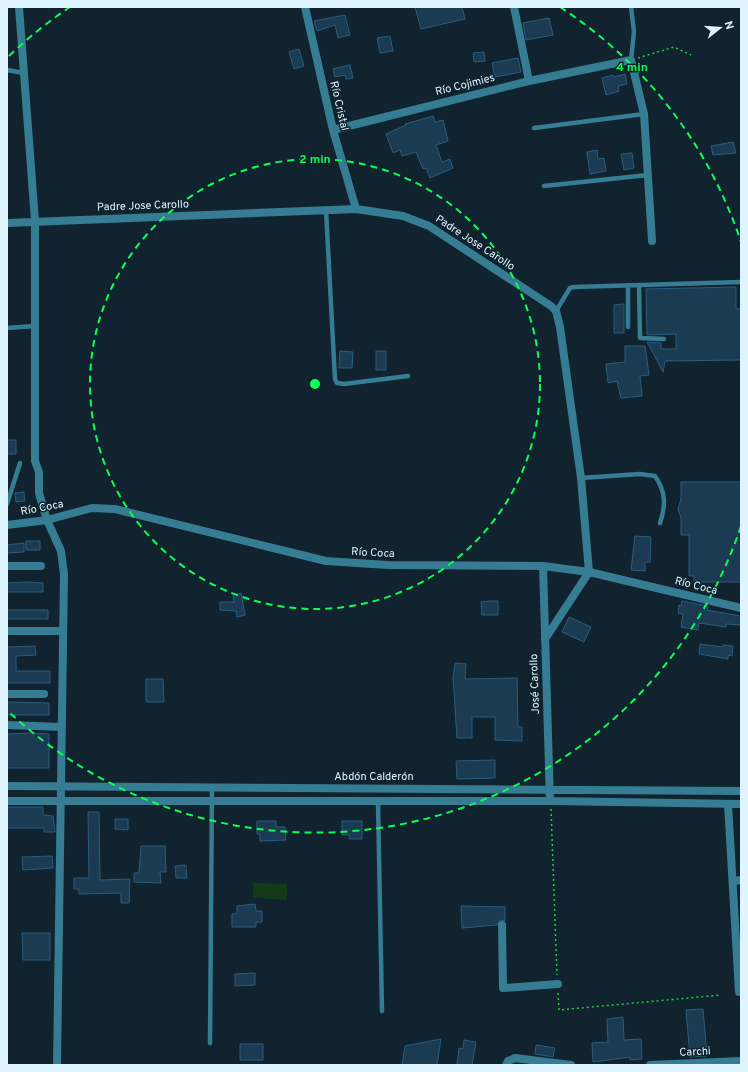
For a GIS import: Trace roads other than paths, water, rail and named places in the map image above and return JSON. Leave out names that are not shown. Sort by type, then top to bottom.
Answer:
[{"type":"street","points":[[19,7],[35,221],[35,461],[39,472],[39,493],[47,520],[61,551],[64,574],[57,1065]]},
{"type":"street","name":"Río Cristal","points":[[305,7],[333,130],[356,209]]},
{"type":"street","points":[[514,7],[530,81]]},
{"type":"street","points":[[631,60],[644,114],[652,241]]},
{"type":"street","name":"Río Cojimies","points":[[333,130],[530,81],[631,60]]},
{"type":"street","name":"Padre Jose Carollo","points":[[7,223],[356,209],[403,216],[429,226],[556,310]]},
{"type":"street","points":[[544,639],[589,572],[581,478],[560,326],[556,310]]},
{"type":"street","name":"Río Coca","points":[[7,525],[47,520],[92,508],[116,509],[326,561],[388,565],[543,566],[589,572],[741,608]]},
{"type":"street","points":[[7,566],[41,566]]},
{"type":"street","name":"José Carollo","points":[[543,566],[550,801]]},
{"type":"street","points":[[7,631],[63,631]]},
{"type":"street","points":[[7,694],[44,694]]},
{"type":"street","points":[[7,725],[62,727]]},
{"type":"street","name":"Abdón Calderón","points":[[7,786],[550,789],[741,792]]},
{"type":"street","points":[[7,801],[550,801],[741,804]]},
{"type":"street","points":[[728,804],[737,880],[739,992]]},
{"type":"street","points":[[502,925],[503,988],[558,984]]},
{"type":"street","points":[[506,1065],[508,1061],[515,1058],[571,1065]]},
{"type":"street","name":"Carchi","points":[[650,1065],[741,1061]]},
{"type":"lane","points":[[631,7],[634,32],[631,60]]},
{"type":"lane","points":[[7,70],[24,73]]},
{"type":"lane","points":[[534,128],[644,114]]},
{"type":"lane","points":[[544,186],[648,175]]},
{"type":"lane","points":[[326,210],[335,379],[337,383],[344,384],[408,376]]},
{"type":"lane","points":[[556,310],[570,288],[741,282]]},
{"type":"lane","points":[[628,285],[628,327]]},
{"type":"lane","points":[[639,285],[640,338],[664,339]]},
{"type":"lane","points":[[7,328],[35,326]]},
{"type":"lane","points":[[7,504],[20,463]]},
{"type":"lane","points":[[581,478],[640,474],[655,476],[662,486],[665,498],[664,510],[660,523]]},
{"type":"lane","points":[[210,1043],[212,787]]},
{"type":"lane","points":[[378,802],[382,1011]]}]
